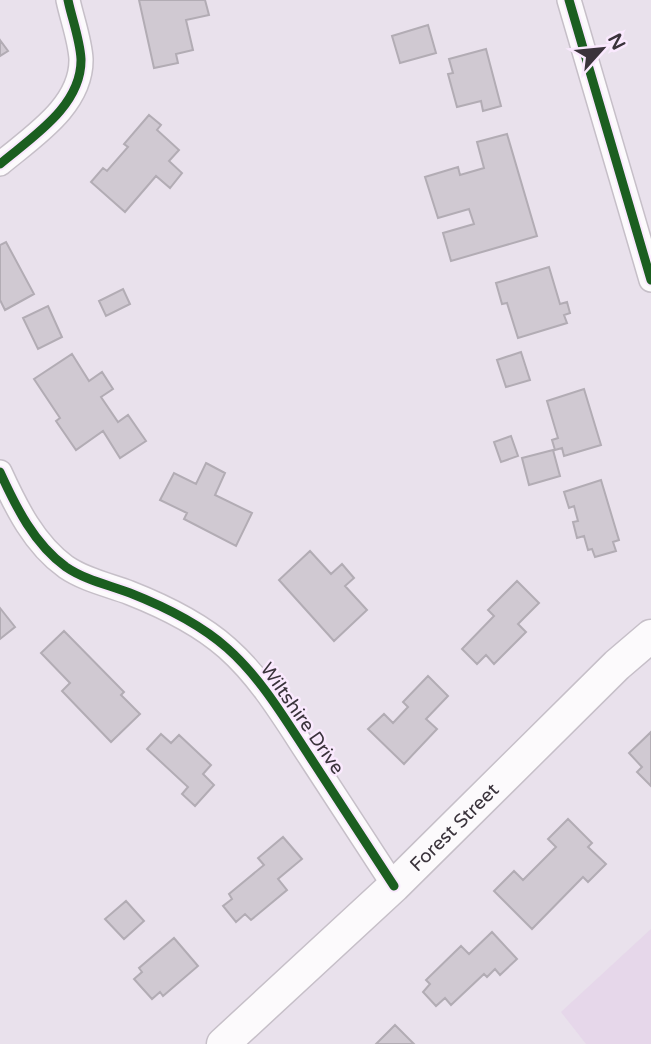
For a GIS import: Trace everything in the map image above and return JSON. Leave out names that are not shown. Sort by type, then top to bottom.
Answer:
[{"type":"main road","name":"Forest Street","points":[[223,1044],[394,886],[617,665],[651,636]]},
{"type":"street","points":[[0,163],[61,110],[75,88],[81,60],[68,0]]},
{"type":"street","points":[[569,0],[651,280]]},
{"type":"street","name":"Wiltshire Drive","points":[[0,472],[26,523],[38,540],[64,565],[167,611],[207,633],[236,656],[280,710],[394,886]]},
{"type":"shaded area","points":[[651,929],[651,1044],[586,1044],[561,1012]]},
{"type":"building","points":[[139,0],[205,0],[209,15],[186,20],[193,50],[176,54],[178,63],[154,68]]},
{"type":"building","points":[[428,25],[436,53],[400,63],[392,36]]},
{"type":"building","points":[[0,40],[8,51],[0,56]]},
{"type":"building","points":[[486,49],[501,106],[483,111],[481,101],[457,107],[448,74],[453,73],[449,59]]},
{"type":"building","points":[[149,115],[161,125],[157,130],[179,150],[169,161],[182,173],[170,188],[156,176],[125,212],[91,182],[103,168],[107,171],[128,147],[124,144]]},
{"type":"building","points":[[507,134],[537,236],[451,261],[443,233],[474,224],[469,209],[438,218],[425,177],[458,167],[460,175],[484,168],[477,142]]},
{"type":"building","points":[[6,242],[34,294],[5,310],[0,300],[0,245]]},
{"type":"building","points":[[549,267],[560,304],[567,302],[570,313],[564,315],[567,323],[518,338],[507,303],[502,304],[496,283]]},
{"type":"building","points":[[123,289],[130,304],[106,316],[99,301]]},
{"type":"building","points":[[48,306],[62,337],[38,349],[23,318]]},
{"type":"building","points":[[521,352],[530,380],[506,387],[497,360]]},
{"type":"building","points":[[72,354],[89,381],[102,372],[113,389],[101,397],[118,422],[128,415],[146,441],[120,458],[103,431],[76,450],[56,421],[60,418],[34,379]]},
{"type":"building","points":[[584,389],[601,445],[564,456],[562,448],[555,450],[552,440],[558,438],[547,401]]},
{"type":"building","points":[[511,436],[518,456],[501,462],[494,442]]},
{"type":"building","points":[[553,450],[560,476],[529,485],[522,458]]},
{"type":"building","points":[[206,463],[225,473],[215,495],[252,513],[236,546],[184,519],[187,513],[160,500],[174,473],[196,484]]},
{"type":"building","points":[[601,480],[619,540],[613,542],[616,551],[595,557],[592,549],[588,550],[584,536],[577,538],[573,522],[578,521],[574,506],[569,508],[564,492]]},
{"type":"building","points":[[310,551],[331,574],[342,564],[354,578],[345,586],[367,610],[334,641],[279,580]]},
{"type":"building","points":[[517,581],[539,603],[518,624],[526,632],[494,664],[486,655],[477,664],[462,649],[494,616],[488,610]]},
{"type":"building","points":[[0,608],[15,627],[0,639]]},
{"type":"building","points":[[64,631],[124,692],[121,695],[140,714],[111,742],[62,691],[70,683],[41,653]]},
{"type":"building","points":[[428,676],[448,696],[426,719],[437,729],[404,764],[368,729],[384,714],[393,723],[408,707],[403,702]]},
{"type":"building","points":[[651,732],[651,786],[637,772],[642,767],[629,753]]},
{"type":"building","points":[[161,734],[171,743],[179,735],[211,765],[203,774],[214,785],[195,806],[182,794],[188,787],[147,749]]},
{"type":"building","points":[[568,819],[592,843],[588,847],[606,864],[588,882],[583,877],[532,929],[494,891],[514,871],[523,880],[556,847],[548,839]]},
{"type":"building","points":[[283,837],[302,859],[278,879],[287,890],[251,920],[245,914],[236,922],[223,906],[232,899],[229,894],[264,865],[258,858]]},
{"type":"building","points":[[126,901],[144,921],[124,939],[105,919]]},
{"type":"building","points":[[492,932],[517,959],[500,975],[495,969],[487,977],[484,974],[451,1005],[445,998],[436,1006],[423,992],[430,984],[426,980],[461,946],[469,954]]},
{"type":"building","points":[[174,938],[198,966],[163,996],[160,992],[152,999],[134,979],[142,972],[139,968]]},
{"type":"building","points":[[395,1025],[414,1044],[376,1044]]},
{"type":"cycle path","points":[[0,164],[53,119],[73,91],[79,76],[81,59],[68,0]]},
{"type":"cycle path","points":[[569,0],[651,280]]},
{"type":"cycle path","points":[[0,472],[35,536],[66,567],[181,616],[216,639],[239,660],[282,714],[394,886]]}]
